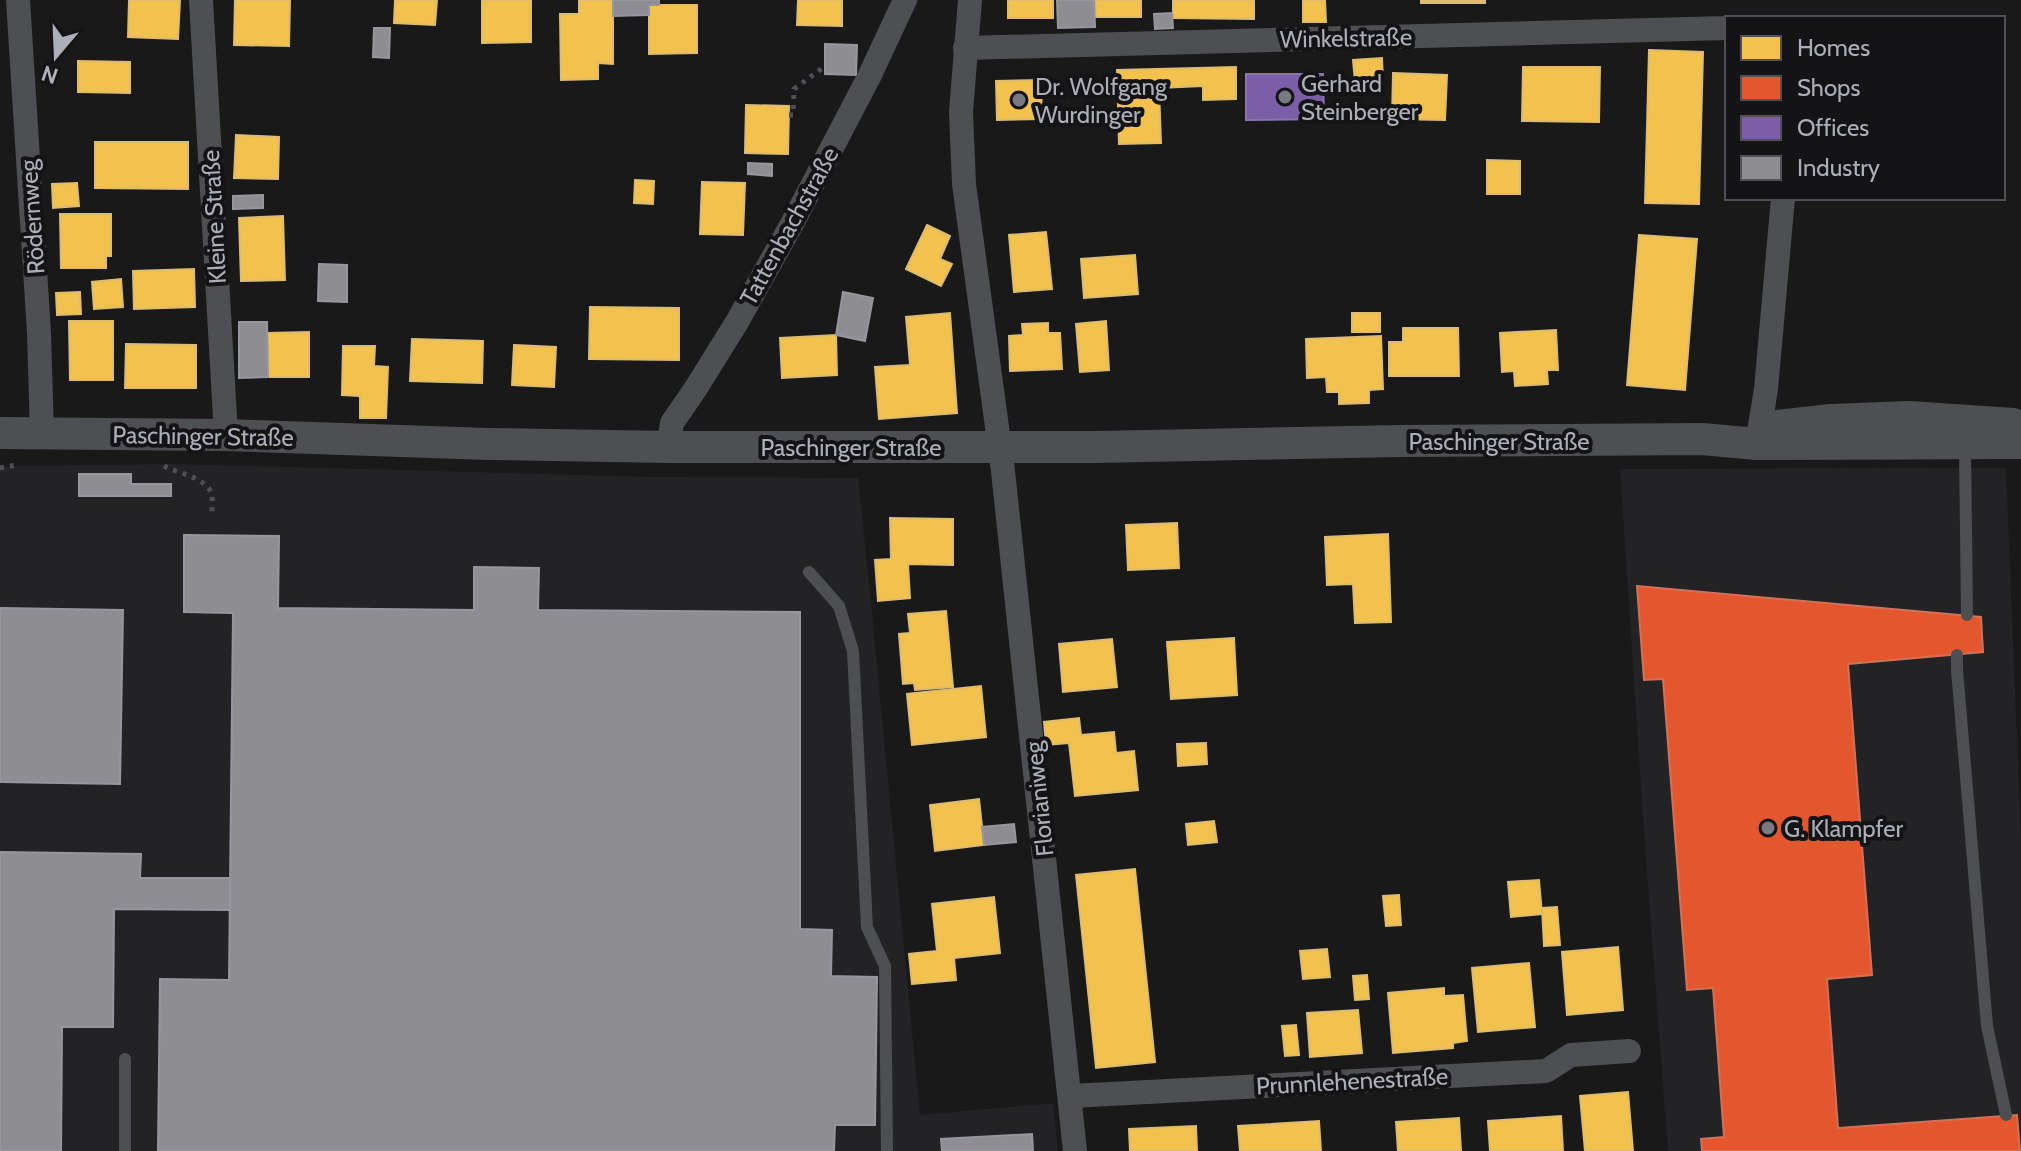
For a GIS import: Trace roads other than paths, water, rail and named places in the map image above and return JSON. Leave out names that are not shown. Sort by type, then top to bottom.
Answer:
[{"type":"street","name":"Rödernweg","points":[[18,0],[39,333],[42,434]]},
{"type":"street","name":"Kleine Straße","points":[[201,0],[226,435]]},
{"type":"street","name":"Tattenbachstraße","points":[[668,447],[672,423],[737,322],[793,222],[869,77],[905,0]]},
{"type":"street","points":[[970,0],[961,112],[964,184],[1000,447]]},
{"type":"street","name":"Winkelstraße","points":[[965,48],[1725,28]]},
{"type":"street","points":[[1758,436],[1766,389],[1783,200]]},
{"type":"street","name":"Paschinger Straße","points":[[0,433],[226,435],[668,447],[1000,447],[1702,439],[1964,432],[2021,425]]},
{"type":"street","name":"Paschinger Straße","points":[[1964,432],[2021,443]]},
{"type":"street","name":"Florianiweg","points":[[1000,447],[1075,1151]]},
{"type":"street","name":"Prunnlehenestraße","points":[[1071,1096],[1546,1071],[1571,1055],[1629,1051]]},
{"type":"lane","points":[[1964,432],[1967,615]]},
{"type":"lane","points":[[809,572],[839,606],[853,651],[867,927],[885,966],[887,1151]]},
{"type":"lane","points":[[1957,655],[1987,1026],[2006,1115]]},
{"type":"lane","points":[[125,1059],[125,1151]]},
{"type":"place","name":"Gerhard Steinberger","points":[[1285,97]]},
{"type":"place","name":"Dr. Wolfgang Wurdinger","points":[[1019,100]]},
{"type":"place","name":"G. Klampfer","points":[[1768,828]]}]
